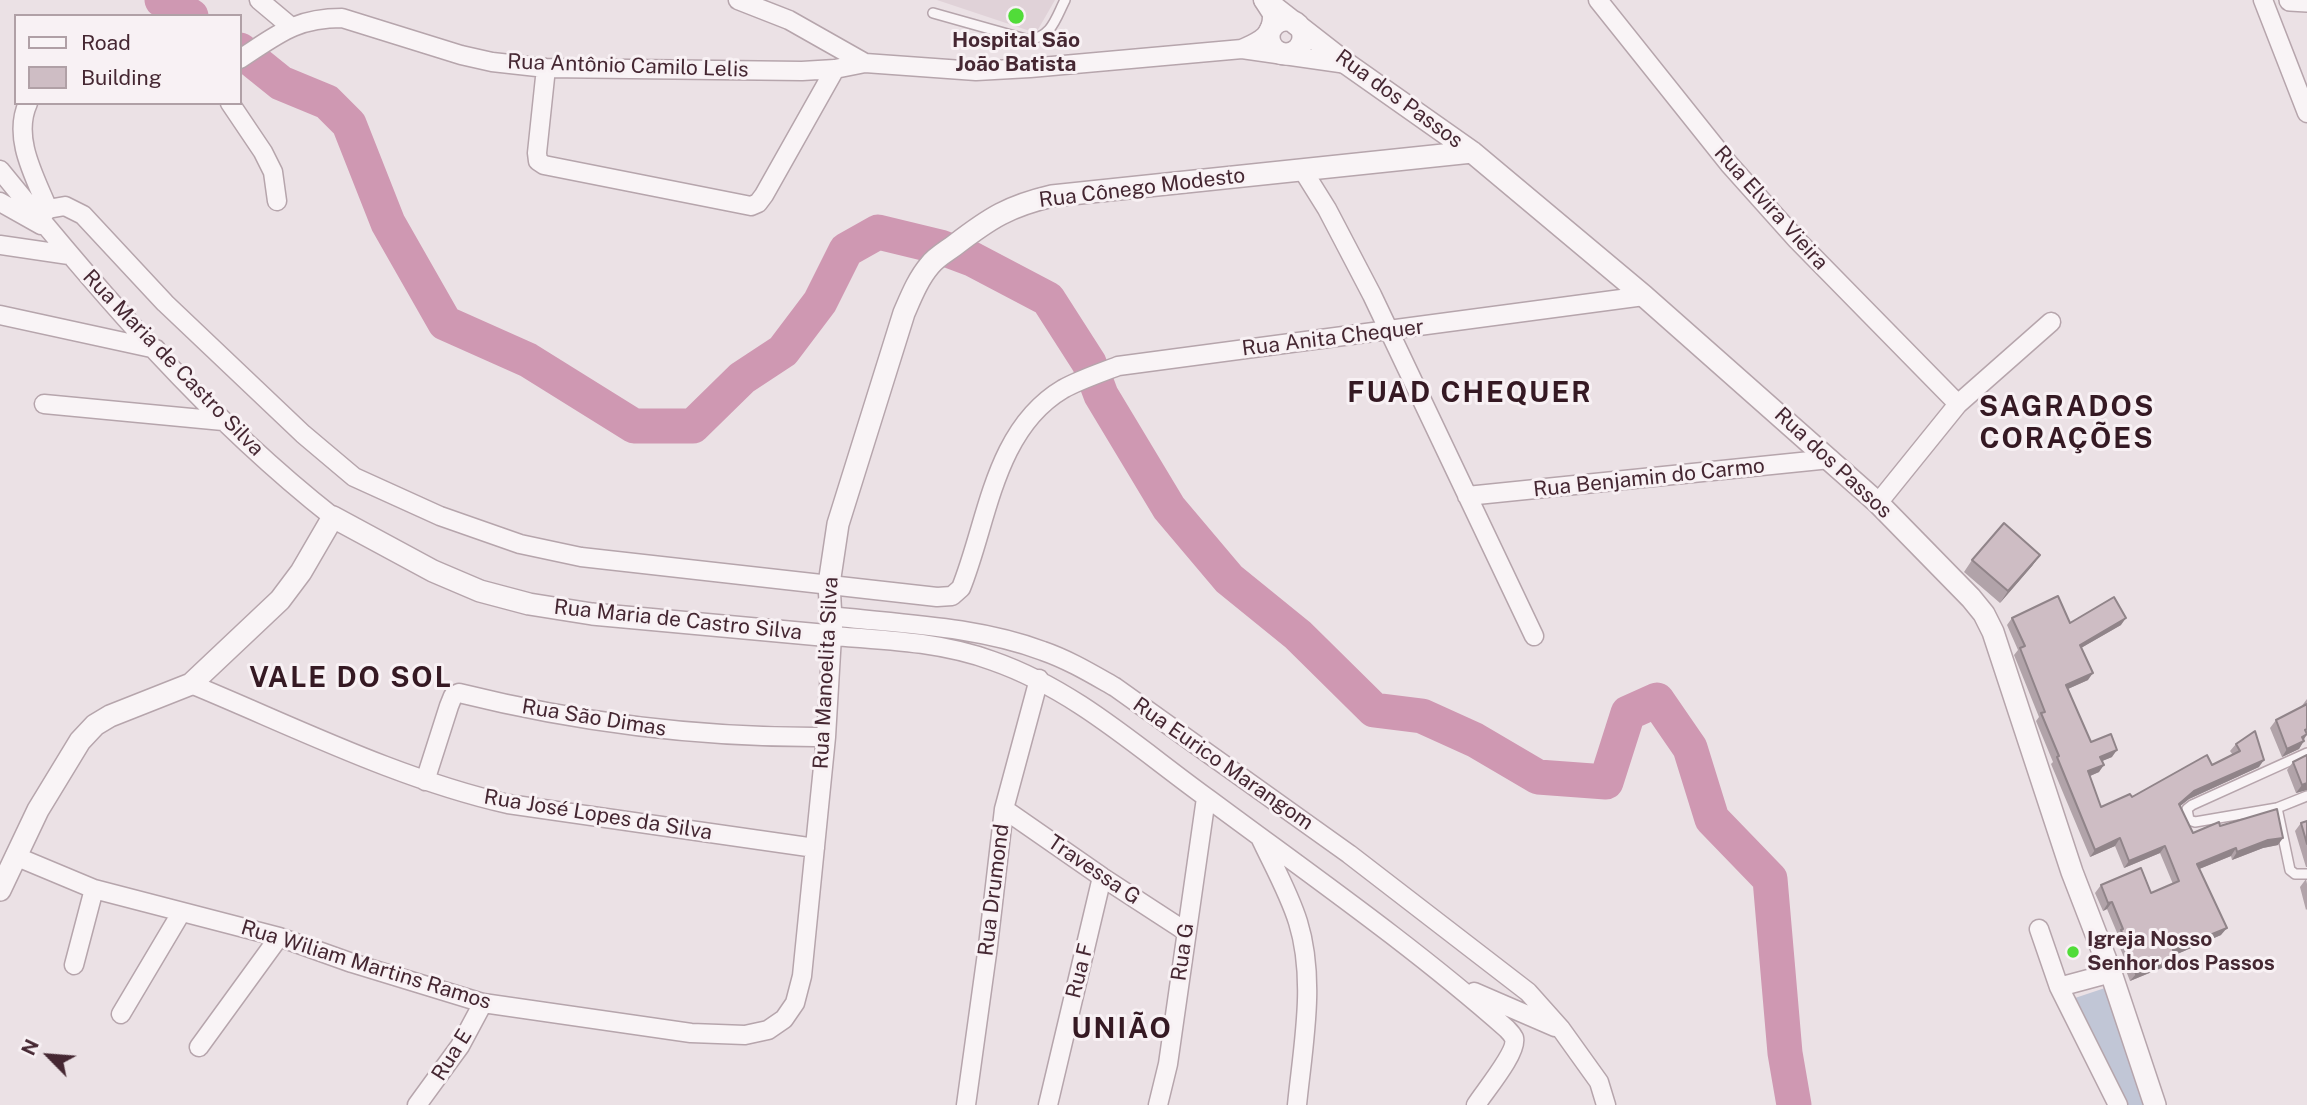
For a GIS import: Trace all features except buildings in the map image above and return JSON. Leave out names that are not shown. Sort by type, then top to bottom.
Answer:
[{"type":"street","points":[[259,0],[290,26]]},
{"type":"street","points":[[738,0],[789,20],[865,63],[976,71],[1242,49],[1347,64]]},
{"type":"street","points":[[784,0],[789,20]]},
{"type":"street","points":[[1242,49],[1264,38],[1270,29],[1279,21],[1296,22],[1303,30],[1303,41],[1293,53],[1282,54],[1271,44],[1270,29],[1272,14],[1264,0]]},
{"type":"street","name":"Rua dos Passos","points":[[1264,0],[1296,22],[1347,64],[1472,152],[1644,296],[1878,503],[1984,614],[2003,661],[2071,872],[2111,973],[2155,1105]]},
{"type":"street","name":"Rua Elvira Vieira","points":[[1598,0],[1729,164],[1797,240],[1958,404]]},
{"type":"street","points":[[2263,0],[2307,113]]},
{"type":"street","points":[[2290,0],[2307,1]]},
{"type":"street","name":"Rua Antônio Camilo Lelis","points":[[242,58],[290,26],[328,18],[342,18],[461,55],[492,62],[546,68],[835,69],[865,63]]},
{"type":"street","points":[[546,68],[538,161],[544,165],[751,206],[758,203],[764,195],[835,69]]},
{"type":"street","points":[[27,105],[22,133],[45,218]]},
{"type":"street","points":[[231,105],[264,152],[273,172],[277,201]]},
{"type":"street","name":"Rua Cônego Modesto","points":[[904,313],[913,290],[930,265],[971,232],[1021,204],[1052,197],[1472,152]]},
{"type":"street","points":[[1302,169],[1327,209],[1372,295],[1535,636]]},
{"type":"street","name":"Rua Maria de Castro Silva","points":[[0,170],[45,218],[69,255],[223,421],[333,517],[433,571],[480,591],[530,604],[592,614],[831,626]]},
{"type":"street","points":[[0,202],[45,218]]},
{"type":"street","name":"Rua Maria de Castro Silva","points":[[45,218],[65,206],[83,215],[165,303],[275,408],[354,477],[440,516],[520,544],[581,557],[828,584]]},
{"type":"street","points":[[0,244],[69,255]]},
{"type":"street","name":"Rua Anita Chequer","points":[[828,584],[937,597],[951,596],[961,588],[966,576],[993,486],[1016,436],[1035,412],[1063,390],[1118,366],[1644,296]]},
{"type":"street","name":"Rua Manoelita Silva","points":[[768,1030],[784,1019],[795,1003],[802,976],[826,737],[831,626],[828,584],[838,524],[904,313]]},
{"type":"street","points":[[0,316],[156,349]]},
{"type":"street","points":[[1878,503],[1958,404],[2051,322]]},
{"type":"street","points":[[44,404],[223,421]]},
{"type":"street","name":"Rua Benjamin do Carmo","points":[[1467,496],[1830,459]]},
{"type":"street","points":[[0,890],[62,768],[80,741],[95,725],[110,716],[191,684],[280,600],[301,572],[333,517]]},
{"type":"street","name":"Rua Eurico Marangom","points":[[831,626],[931,643],[984,658],[1039,679],[1094,712],[1206,798],[1336,891],[1457,985],[1514,1037],[1514,1047],[1475,1105]]},
{"type":"street","name":"Rua Eurico Marangom","points":[[831,626],[954,630],[1004,639],[1042,650],[1115,687],[1349,854],[1528,992],[1561,1029],[1599,1082],[1606,1105]]},
{"type":"street","name":"Rua Drumond","points":[[966,1105],[1004,809],[1039,679]]},
{"type":"street","name":"Rua José Lopes da Silva","points":[[191,684],[425,781],[508,804],[815,848]]},
{"type":"street","name":"Rua São Dimas","points":[[425,781],[449,706],[453,696],[459,693],[566,716],[667,731],[762,738],[826,737]]},
{"type":"street","name":"Rua G","points":[[1158,1105],[1168,1064],[1206,798]]},
{"type":"street","name":"Travessa G","points":[[1004,809],[1185,931]]},
{"type":"street","points":[[1260,837],[1297,919],[1304,946],[1307,979],[1297,1105]]},
{"type":"street","name":"Rua Wiliam Martins Ramos","points":[[15,856],[94,889],[279,937],[352,963],[482,1003],[691,1033],[744,1035],[768,1030]]},
{"type":"street","name":"Rua F","points":[[1048,1105],[1102,877]]},
{"type":"street","points":[[74,965],[94,889]]},
{"type":"street","points":[[121,1014],[181,913]]},
{"type":"street","points":[[2039,929],[2060,987],[2118,1105]]},
{"type":"street","points":[[199,1047],[279,937]]},
{"type":"street","points":[[2060,987],[2111,973]]},
{"type":"street","points":[[1457,985],[1561,1029]]},
{"type":"street","name":"Rua E","points":[[418,1105],[460,1046],[482,1003]]},
{"type":"lane","points":[[933,13],[1029,40],[1042,38],[1051,28],[1065,0]]},
{"type":"lane","points":[[2307,753],[2187,808],[2189,820],[2195,821],[2277,808],[2307,796]]},
{"type":"lane","points":[[2277,808],[2290,870],[2295,874],[2307,874]]},
{"type":"shaded area","name":"Hospital São João Batista","points":[[937,0],[1055,0],[1036,33]]},
{"type":"shaded area","points":[[2105,988],[2147,1105],[2121,1105],[2072,999]]},
{"type":"waterway","points":[[162,0],[187,14]]},
{"type":"waterway","points":[[242,52],[281,83],[327,102],[349,124],[388,223],[445,323],[528,360],[634,426],[693,426],[742,378],[783,351],[820,302],[846,250],[878,232],[940,247],[972,259],[1048,299],[1089,363],[1101,395],[1169,508],[1229,579],[1298,635],[1374,710],[1422,716],[1475,740],[1538,777],[1606,782],[1628,713],[1657,700],[1690,748],[1712,819],[1770,879],[1785,1053],[1794,1105]]},
{"type":"place","name":"Hospital São João Batista","points":[[1016,16]]},
{"type":"place","name":"Igreja Nosso Senhor dos Passos","points":[[2073,952]]},
{"type":"district","name":"FUAD CHEQUER","points":[[1470,393]]},
{"type":"district","name":"SAGRADOS CORAÇÕES","points":[[2067,423]]},
{"type":"district","name":"VALE DO SOL","points":[[351,678]]},
{"type":"district","name":"UNIÃO","points":[[1122,1029]]}]
